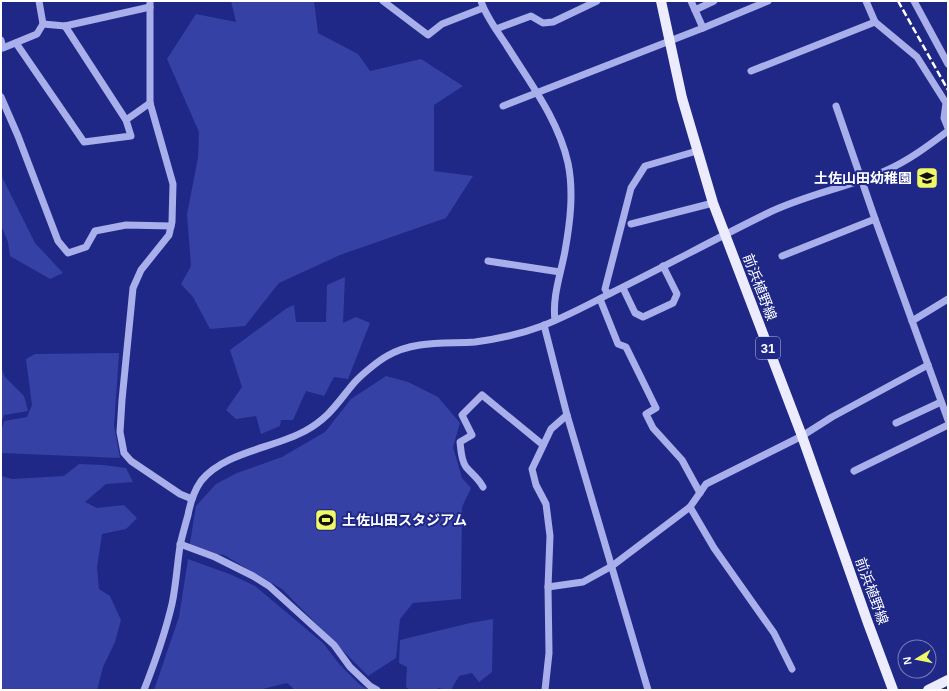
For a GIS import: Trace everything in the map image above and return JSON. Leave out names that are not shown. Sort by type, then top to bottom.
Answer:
[{"type":"main road","name":"前浜植野線","points":[[661,1],[682,98],[714,203],[802,436],[865,616],[893,690]]},
{"type":"main road","points":[[928,690],[948,680]]},
{"type":"street","points":[[1,40],[3,48],[37,34],[43,24],[39,1]]},
{"type":"street","points":[[383,1],[428,35],[442,24],[482,4],[496,29],[546,106],[562,143],[570,178],[570,212],[565,250],[554,309],[555,320]]},
{"type":"street","points":[[496,29],[531,16],[543,23],[553,22],[597,1]]},
{"type":"street","points":[[691,1],[703,28]]},
{"type":"street","points":[[695,10],[714,1]]},
{"type":"street","points":[[503,106],[768,1]]},
{"type":"street","points":[[866,1],[874,22],[917,57],[946,103],[944,118],[948,128]]},
{"type":"street","points":[[914,1],[948,64]]},
{"type":"street","points":[[43,24],[65,26],[150,4],[150,103],[174,184],[169,235],[141,270],[133,288],[120,432],[124,453],[131,461],[180,494],[192,499]]},
{"type":"street","points":[[751,71],[874,22]]},
{"type":"street","points":[[16,43],[84,142],[131,136],[126,120],[65,26]]},
{"type":"street","points":[[1,96],[58,241],[68,253],[86,247],[95,230],[126,225],[171,226]]},
{"type":"street","points":[[126,120],[150,103]]},
{"type":"street","points":[[836,106],[875,219],[948,420]]},
{"type":"street","points":[[144,690],[157,657],[173,601],[180,544],[192,499],[201,481],[220,466],[231,459],[266,445],[288,439],[306,430],[334,409],[356,381],[387,356],[420,344],[473,342],[497,339],[544,325],[623,288],[768,213],[887,170],[904,161],[948,131]]},
{"type":"street","points":[[608,294],[605,289],[631,188],[645,166],[697,151]]},
{"type":"street","points":[[631,224],[714,203]]},
{"type":"street","points":[[782,256],[875,219]]},
{"type":"street","points":[[488,261],[560,272]]},
{"type":"street","points":[[623,288],[636,313],[643,317],[673,303],[676,294],[663,266]]},
{"type":"street","points":[[600,299],[618,344],[626,347],[656,408],[646,414],[653,428],[682,460],[700,493]]},
{"type":"street","points":[[912,321],[948,299]]},
{"type":"street","points":[[544,325],[567,415],[648,690]]},
{"type":"street","points":[[548,587],[583,582],[612,566],[690,507],[706,484],[802,436],[832,416],[928,365]]},
{"type":"street","points":[[483,487],[479,480],[466,467],[463,460],[460,442],[472,435],[462,415],[482,395],[543,445]]},
{"type":"street","points":[[896,423],[941,402]]},
{"type":"street","points":[[545,690],[549,653],[548,587],[550,536],[546,504],[536,485],[532,470],[551,429],[567,415]]},
{"type":"street","points":[[854,471],[948,425]]},
{"type":"street","points":[[690,507],[714,548],[774,633],[792,669]]},
{"type":"street","points":[[180,544],[215,557],[253,576],[269,586],[334,645],[350,667],[370,686],[377,690]]},
{"type":"shaded area","points":[[231,1],[314,1],[318,33],[358,54],[370,71],[421,59],[463,86],[434,105],[434,171],[473,176],[446,218],[340,255],[279,283],[245,326],[210,329],[193,297],[181,284],[191,266],[187,214],[198,158],[199,132],[167,59],[196,14],[236,22]]},
{"type":"shaded area","points":[[1,175],[35,243],[63,273],[50,279],[10,256],[8,242],[1,225]]},
{"type":"shaded area","points":[[345,277],[343,323],[356,317],[370,323],[348,379],[334,377],[324,396],[306,391],[293,420],[281,420],[280,426],[261,434],[256,416],[236,419],[226,410],[242,387],[230,350],[287,308],[294,305],[296,322],[326,322],[327,285]]},
{"type":"shaded area","points":[[119,353],[114,426],[120,458],[1,453],[1,432],[4,421],[27,417],[32,405],[26,359],[35,354]]},
{"type":"shaded area","points":[[1,367],[5,377],[24,396],[28,411],[4,415],[1,423]]},
{"type":"shaded area","points":[[386,376],[408,382],[438,397],[460,423],[453,447],[462,478],[471,488],[462,507],[461,599],[413,603],[400,619],[396,658],[368,676],[282,589],[224,555],[189,549],[196,506],[216,484],[237,473],[282,457],[325,432],[351,399]]},
{"type":"shaded area","points":[[79,464],[126,468],[133,482],[106,484],[85,502],[97,508],[124,505],[137,518],[126,529],[102,534],[97,567],[99,589],[110,596],[121,620],[115,642],[103,667],[97,690],[1,690],[1,476],[12,479],[64,476]]},
{"type":"shaded area","points":[[188,559],[232,575],[255,586],[323,643],[340,665],[360,685],[369,690],[295,690],[287,683],[259,690],[154,690],[179,617]]},
{"type":"shaded area","points":[[493,619],[492,672],[479,682],[472,673],[459,676],[451,690],[439,688],[437,690],[410,690],[406,687],[407,667],[399,663],[400,640]]},
{"type":"railway","points":[[898,1],[948,90]]},
{"type":"place","name":"土佐山田幼稚園","points":[[927,178]]},
{"type":"place","name":"土佐山田スタジアム","points":[[326,520]]}]
